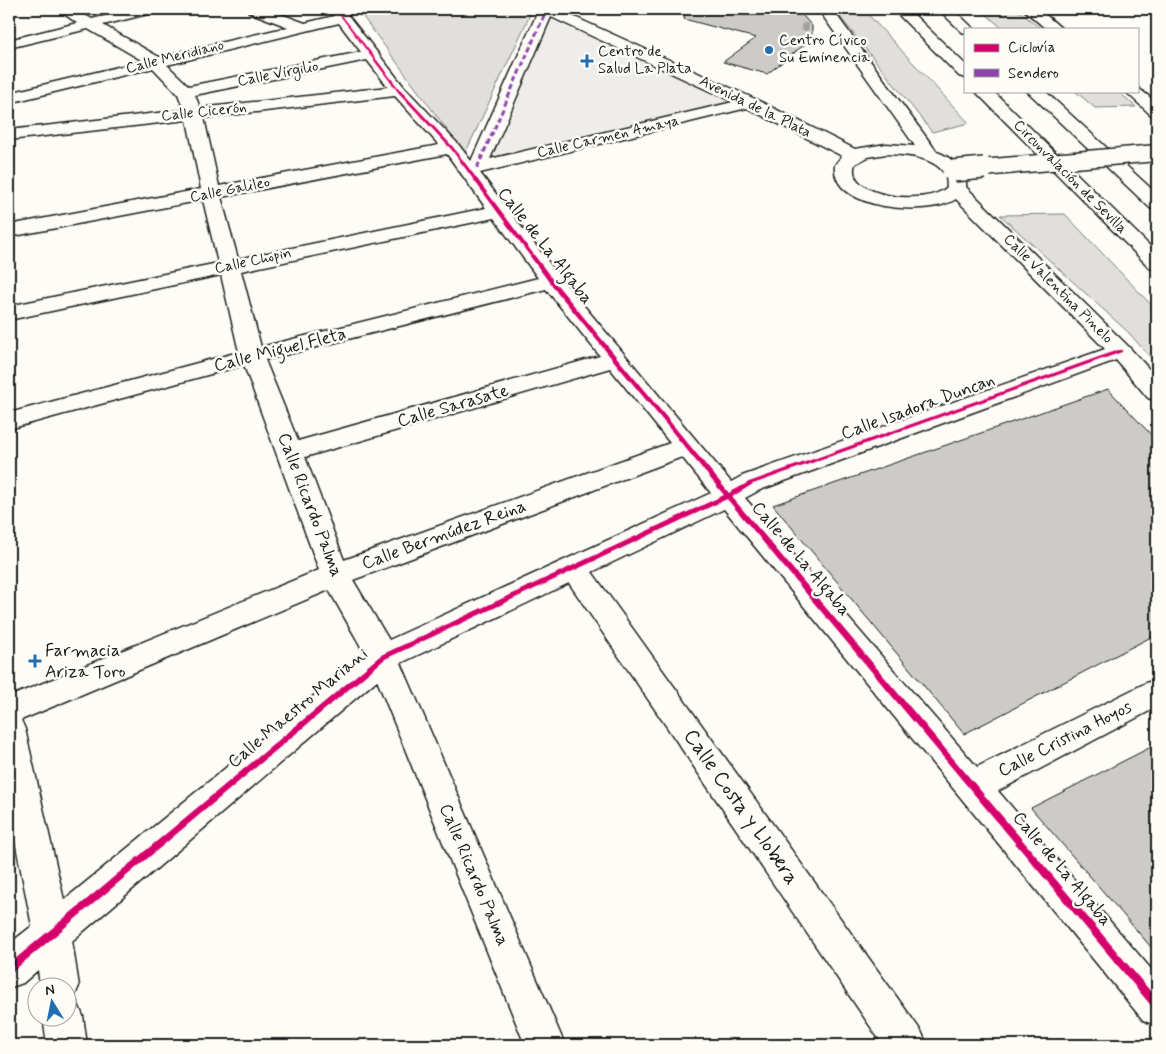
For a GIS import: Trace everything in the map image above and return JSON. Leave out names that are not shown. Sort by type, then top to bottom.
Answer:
[{"type":"main road","points":[[64,9],[156,62],[189,103]]},
{"type":"main road","points":[[9,44],[151,9]]},
{"type":"main road","points":[[254,9],[303,27]]},
{"type":"main road","points":[[472,169],[546,9]]},
{"type":"main road","name":"Avenida de la Plata","points":[[546,9],[749,103],[855,156]]},
{"type":"main road","points":[[825,9],[931,156]]},
{"type":"main road","points":[[900,9],[964,72]]},
{"type":"main road","points":[[945,9],[966,28]]},
{"type":"main road","points":[[1030,9],[1054,28]]},
{"type":"main road","name":"Calle Meridiano","points":[[9,98],[303,27],[339,13]]},
{"type":"main road","name":"Calle de La Algaba","points":[[339,13],[399,91],[472,169],[498,210],[551,281],[728,496],[974,786],[1157,1006]]},
{"type":"main road","name":"Calle Virgilio","points":[[189,103],[371,55]]},
{"type":"main road","name":"Calle Cicerón","points":[[9,135],[189,103],[399,91]]},
{"type":"main road","name":"Circunvalación de Sevilla","points":[[984,92],[1157,264]]},
{"type":"main road","points":[[1036,92],[1157,204]]},
{"type":"main road","points":[[1134,92],[1157,110]]},
{"type":"main road","name":"Calle Ricardo Palma","points":[[189,103],[252,356],[290,452],[335,575],[383,657],[545,1045]]},
{"type":"main road","name":"Calle Carmen Amaya","points":[[472,169],[749,103]]},
{"type":"main road","name":"Calle Galileo","points":[[9,232],[452,148]]},
{"type":"main road","points":[[931,156],[905,150],[886,149],[869,151],[855,156],[847,162],[844,170],[846,179],[854,187],[867,195],[884,200],[921,204],[937,201],[949,195],[955,180],[1157,153]]},
{"type":"main road","name":"Calle Valentina Pinelo","points":[[931,156],[1120,351],[1157,393]]},
{"type":"main road","name":"Calle Chopin","points":[[9,313],[498,210]]},
{"type":"main road","name":"Calle Miguel Fleta","points":[[9,421],[252,356],[551,281]]},
{"type":"main road","name":"Calle Isadora Duncan","points":[[728,496],[751,483],[1120,351]]},
{"type":"main road","name":"Calle Sarasate","points":[[290,452],[616,359]]},
{"type":"main road","name":"Calle Bermúdez Reina","points":[[9,711],[335,575],[687,446]]},
{"type":"main road","name":"Calle Maestro Mariani","points":[[9,969],[383,657],[728,496]]},
{"type":"main road","name":"Calle Costa y Llobera","points":[[574,568],[907,1045]]},
{"type":"main road","name":"Calle Cristina Hoyos","points":[[974,786],[1157,692]]},
{"type":"main road","points":[[9,729],[52,932],[58,976]]},
{"type":"main road","points":[[64,1026],[67,1045]]},
{"type":"shaded area","points":[[357,9],[517,9],[530,15],[465,154]]},
{"type":"shaded area","points":[[834,9],[863,9],[969,123],[932,132]]},
{"type":"shaded area","points":[[980,9],[1017,9],[1040,28],[1002,28]]},
{"type":"shaded area","name":"Centro de Salud La Plata","points":[[550,19],[734,103],[493,158]]},
{"type":"shaded area","points":[[1076,92],[1119,92],[1136,107],[1095,108]]},
{"type":"shaded area","points":[[1065,214],[1157,311],[1157,365],[1129,333],[1000,215]]},
{"type":"building","name":"Centro Cívico Su Eminencia","points":[[685,9],[797,9],[812,26],[812,39],[767,74],[723,62],[756,38],[684,19]]},
{"type":"building","points":[[1108,389],[1157,441],[1157,634],[964,734],[773,505]]},
{"type":"building","points":[[1157,744],[1157,954],[1031,808]]},
{"type":"marked path","points":[[477,168],[547,9]]},
{"type":"cycle path","points":[[336,9],[399,91],[452,148],[551,281],[728,496],[1157,1006]]},
{"type":"cycle path","points":[[9,969],[383,657],[728,496],[751,483],[1120,351]]},
{"type":"place","name":"Centro Cívico Su Eminencia","points":[[769,50]]},
{"type":"place","name":"Centro de Salud La Plata","points":[[587,61]]},
{"type":"place","name":"Farmacia Ariza Toro","points":[[35,661]]}]
